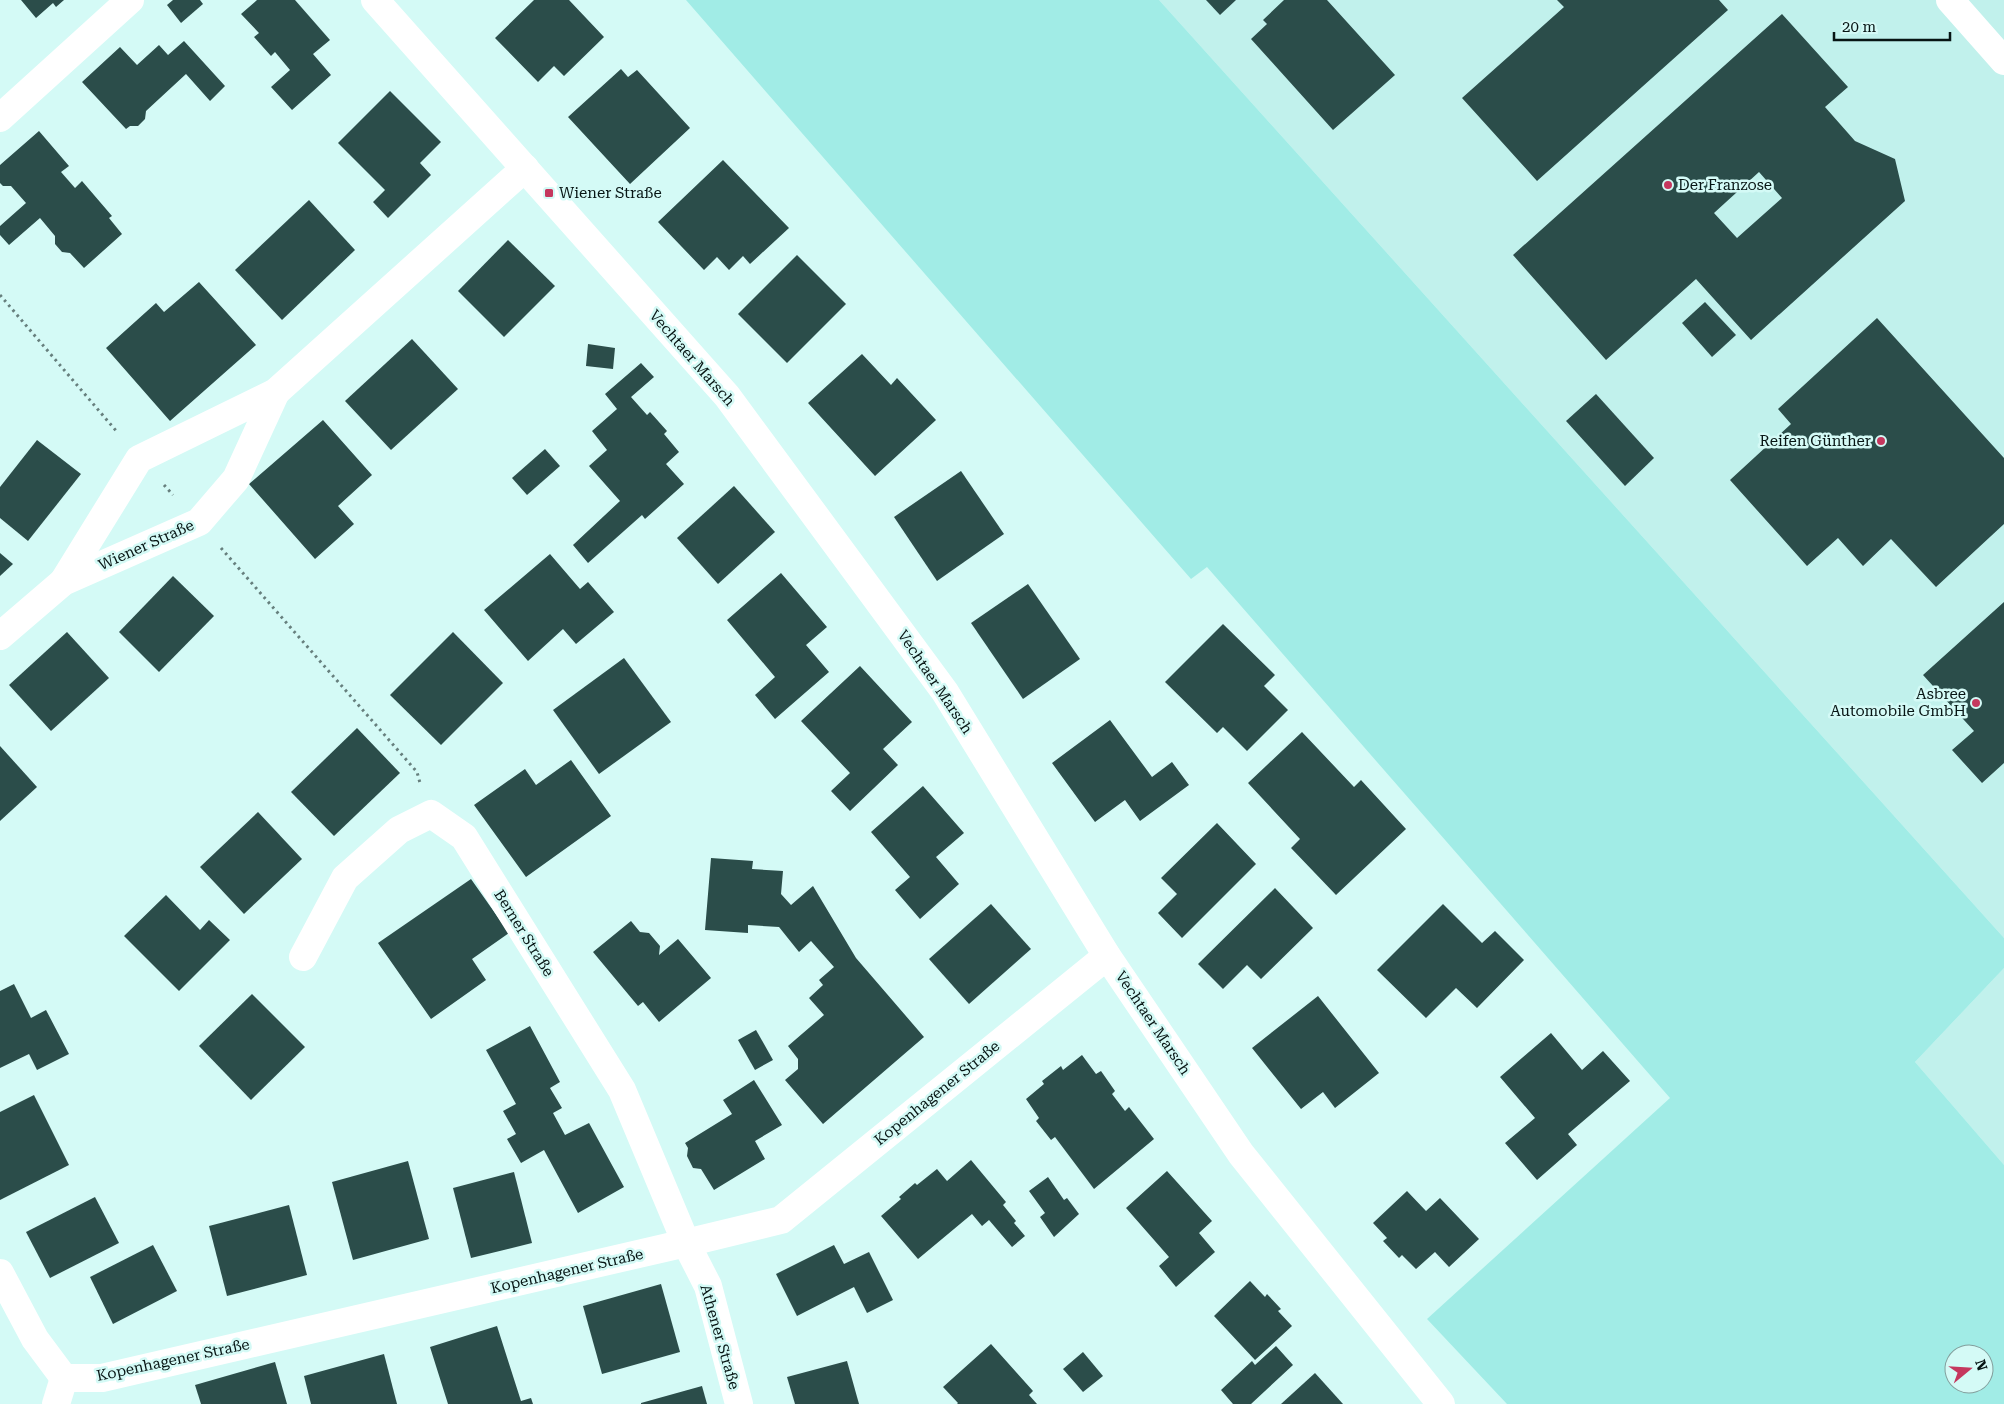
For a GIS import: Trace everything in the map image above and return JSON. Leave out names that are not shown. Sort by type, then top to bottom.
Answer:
[{"type":"street","points":[[0,118],[130,0]]},
{"type":"street","name":"Vechtaer Marsch","points":[[375,0],[726,396],[945,692],[1107,956],[1242,1154],[1441,1404]]},
{"type":"street","points":[[1950,0],[2004,61]]},
{"type":"street","name":"Wiener Straße","points":[[63,582],[114,497],[140,459],[276,392],[525,168]]},
{"type":"street","name":"Wiener Straße","points":[[0,636],[63,582],[199,522],[236,479],[276,392]]},
{"type":"street","points":[[303,957],[346,878],[399,830],[431,814]]},
{"type":"street","name":"Berner Straße","points":[[431,814],[464,836],[622,1090],[686,1243]]},
{"type":"street","name":"Kopenhagener Straße","points":[[64,1378],[102,1378],[780,1220],[1107,956]]},
{"type":"street","name":"Athener Straße","points":[[686,1243],[708,1286],[739,1404]]},
{"type":"street","points":[[0,1273],[35,1340],[64,1378],[56,1404]]},
{"type":"path","points":[[0,295],[140,459],[199,522],[417,772],[431,814]]},
{"type":"shaded area","points":[[686,0],[1159,0],[2004,938],[2004,968],[1915,1062],[2004,1165],[2004,1404],[1507,1404],[1427,1319],[1670,1098],[1207,567],[1191,579]]},
{"type":"shaded area","points":[[1159,0],[2004,0],[2004,938]]},
{"type":"shaded area","points":[[2004,968],[2004,1165],[1915,1062]]},
{"type":"building","points":[[21,0],[64,0],[56,7],[53,3],[36,18]]},
{"type":"building","points":[[173,0],[200,0],[203,4],[181,23],[167,5]]},
{"type":"building","points":[[257,0],[295,0],[330,40],[313,54],[331,75],[292,110],[271,87],[290,70],[275,52],[271,56],[254,37],[259,33],[241,14]]},
{"type":"building","points":[[534,0],[569,0],[604,37],[564,76],[554,66],[538,82],[495,38]]},
{"type":"building","points":[[1206,0],[1236,0],[1220,15]]},
{"type":"building","points":[[1284,0],[1327,0],[1395,75],[1333,130],[1251,39],[1267,24],[1263,20]]},
{"type":"building","points":[[1557,0],[1719,0],[1728,10],[1537,181],[1462,98],[1564,7]]},
{"type":"building","name":"Der Franzose","points":[[1782,14],[1848,87],[1825,107],[1855,141],[1895,159],[1905,201],[1751,340],[1696,279],[1606,360],[1513,255]],"holes":[[[1759,172],[1782,198],[1737,238],[1714,213]]]},
{"type":"building","points":[[184,41],[225,86],[210,101],[186,74],[146,111],[145,119],[138,126],[130,126],[126,129],[82,82],[120,47],[137,65],[159,45],[168,55]]},
{"type":"building","points":[[621,69],[628,77],[637,70],[690,128],[630,184],[568,117]]},
{"type":"building","points":[[390,91],[441,142],[420,163],[431,175],[388,218],[373,202],[385,190],[338,143]]},
{"type":"building","points":[[39,131],[69,166],[61,172],[75,188],[82,181],[112,216],[109,218],[122,234],[84,268],[70,253],[62,252],[55,244],[55,236],[40,218],[9,245],[0,235],[0,226],[26,203],[11,186],[3,186],[0,183],[0,165]]},
{"type":"building","points":[[723,160],[789,228],[750,264],[743,256],[729,270],[717,257],[704,270],[658,222]]},
{"type":"building","points":[[309,200],[355,250],[282,320],[235,270]]},
{"type":"building","points":[[508,240],[555,286],[504,337],[458,291]]},
{"type":"building","points":[[797,255],[846,304],[787,363],[738,314]]},
{"type":"building","points":[[199,282],[256,345],[170,421],[106,348],[156,303],[164,312]]},
{"type":"building","points":[[1705,302],[1736,335],[1712,357],[1682,323]]},
{"type":"building","name":"Reifen Günther","points":[[1877,318],[2004,458],[2004,524],[1936,587],[1891,539],[1863,566],[1838,538],[1807,566],[1730,480],[1791,424],[1778,409]]},
{"type":"building","points":[[412,339],[458,389],[391,450],[345,401]]},
{"type":"building","points":[[588,344],[615,348],[613,369],[586,366]]},
{"type":"building","points":[[862,354],[891,385],[897,378],[936,420],[875,476],[808,403]]},
{"type":"building","points":[[641,363],[654,377],[631,397],[647,415],[650,412],[667,431],[664,434],[679,452],[666,464],[684,484],[645,519],[642,515],[588,563],[573,545],[620,501],[589,466],[607,450],[592,431],[617,409],[605,394]]},
{"type":"building","points":[[1596,394],[1654,458],[1625,486],[1566,421]]},
{"type":"building","points":[[323,420],[372,475],[338,506],[354,524],[315,559],[249,484]]},
{"type":"building","points":[[37,440],[81,474],[28,541],[0,518],[0,487]]},
{"type":"building","points":[[545,449],[560,466],[527,495],[512,478]]},
{"type":"building","points":[[961,471],[1004,534],[937,581],[894,517]]},
{"type":"building","points":[[734,486],[775,532],[718,584],[677,538]]},
{"type":"building","points":[[0,553],[13,564],[0,576]]},
{"type":"building","points":[[550,554],[580,589],[588,582],[614,612],[576,644],[563,629],[528,661],[484,610]]},
{"type":"building","points":[[781,573],[827,627],[806,645],[829,672],[775,719],[755,695],[775,677],[727,620]]},
{"type":"building","points":[[173,576],[214,616],[159,672],[119,632]]},
{"type":"building","points":[[1028,584],[1080,659],[1023,699],[971,623]]},
{"type":"building","name":"Asbree Automobile GmbH","points":[[2004,602],[2004,763],[1982,783],[1952,750],[1974,731],[1923,675]]},
{"type":"building","points":[[1223,624],[1275,675],[1264,686],[1288,710],[1247,751],[1223,727],[1217,733],[1165,682]]},
{"type":"building","points":[[67,632],[109,678],[51,731],[9,685]]},
{"type":"building","points":[[453,632],[503,683],[441,745],[390,695]]},
{"type":"building","points":[[624,658],[671,722],[599,774],[553,710]]},
{"type":"building","points":[[860,666],[912,722],[883,749],[898,765],[850,811],[831,791],[850,773],[801,721]]},
{"type":"building","points":[[1110,720],[1152,777],[1172,762],[1189,785],[1140,821],[1125,800],[1095,822],[1052,763]]},
{"type":"building","points":[[357,728],[400,773],[334,836],[291,792]]},
{"type":"building","points":[[1302,732],[1354,787],[1361,780],[1406,829],[1336,895],[1291,848],[1300,839],[1248,783]]},
{"type":"building","points":[[0,746],[37,787],[0,821]]},
{"type":"building","points":[[571,760],[611,816],[526,877],[474,805],[525,769],[536,785]]},
{"type":"building","points":[[923,786],[964,833],[936,857],[959,884],[920,919],[895,890],[910,877],[871,832]]},
{"type":"building","points":[[258,812],[302,859],[244,914],[200,867]]},
{"type":"building","points":[[1217,823],[1256,864],[1182,938],[1158,913],[1177,894],[1161,878]]},
{"type":"building","points":[[711,858],[753,861],[752,869],[783,871],[781,894],[791,905],[813,886],[856,958],[924,1037],[823,1124],[785,1080],[798,1069],[798,1059],[788,1046],[824,1015],[809,998],[823,985],[819,980],[834,967],[811,941],[799,952],[779,927],[748,925],[748,933],[705,930]]},
{"type":"building","points":[[471,879],[509,933],[472,959],[486,980],[431,1019],[378,943]]},
{"type":"building","points":[[1275,888],[1313,928],[1261,979],[1247,965],[1223,989],[1198,964]]},
{"type":"building","points":[[166,895],[200,930],[209,920],[230,940],[179,991],[124,936]]},
{"type":"building","points":[[991,904],[1031,949],[969,1004],[929,959]]},
{"type":"building","points":[[1443,904],[1482,943],[1495,931],[1524,960],[1477,1008],[1456,988],[1426,1018],[1377,970]]},
{"type":"building","points":[[631,921],[640,932],[649,933],[660,946],[659,955],[678,939],[711,978],[659,1022],[643,1002],[638,1006],[593,952]]},
{"type":"building","points":[[14,984],[31,1018],[46,1010],[69,1054],[37,1070],[29,1054],[0,1068],[0,991]]},
{"type":"building","points":[[252,994],[305,1047],[251,1100],[199,1046]]},
{"type":"building","points":[[1318,996],[1379,1073],[1335,1108],[1323,1092],[1301,1109],[1252,1048]]},
{"type":"building","points":[[530,1026],[560,1082],[550,1088],[562,1108],[553,1113],[565,1135],[589,1123],[624,1187],[578,1213],[544,1150],[521,1163],[507,1139],[516,1134],[503,1111],[516,1104],[486,1050]]},
{"type":"building","points":[[756,1030],[773,1060],[755,1070],[738,1040]]},
{"type":"building","points":[[1551,1033],[1582,1070],[1603,1051],[1630,1081],[1568,1134],[1577,1145],[1537,1180],[1505,1143],[1535,1118],[1500,1077]]},
{"type":"building","points":[[1082,1055],[1096,1074],[1101,1071],[1115,1091],[1112,1094],[1125,1111],[1129,1107],[1154,1139],[1094,1189],[1055,1137],[1051,1140],[1036,1121],[1039,1118],[1026,1099],[1044,1084],[1042,1081],[1061,1066],[1063,1070]]},
{"type":"building","points":[[754,1080],[782,1125],[755,1141],[765,1159],[714,1190],[701,1169],[693,1168],[687,1156],[688,1148],[685,1143],[732,1114],[723,1100]]},
{"type":"building","points":[[34,1095],[69,1165],[0,1200],[0,1112]]},
{"type":"building","points":[[971,1160],[1006,1202],[1003,1205],[1025,1236],[1012,1247],[989,1220],[982,1226],[972,1214],[918,1259],[881,1216],[901,1199],[899,1197],[915,1183],[917,1185],[937,1169],[947,1181]]},
{"type":"building","points":[[408,1161],[429,1239],[353,1260],[332,1182]]},
{"type":"building","points":[[1167,1171],[1212,1221],[1199,1233],[1215,1252],[1176,1287],[1159,1266],[1169,1257],[1126,1208]]},
{"type":"building","points":[[514,1172],[532,1243],[471,1258],[453,1188]]},
{"type":"building","points":[[1048,1177],[1064,1200],[1067,1198],[1079,1214],[1054,1237],[1040,1217],[1045,1213],[1029,1191]]},
{"type":"building","points":[[1407,1191],[1426,1211],[1440,1198],[1479,1239],[1449,1267],[1435,1252],[1416,1269],[1402,1255],[1399,1258],[1383,1241],[1387,1238],[1373,1223]]},
{"type":"building","points":[[95,1197],[119,1243],[50,1278],[26,1232]]},
{"type":"building","points":[[289,1205],[307,1275],[227,1296],[209,1226]]},
{"type":"building","points":[[153,1245],[177,1291],[113,1324],[90,1277]]},
{"type":"building","points":[[834,1245],[844,1264],[869,1252],[893,1300],[867,1313],[854,1287],[797,1316],[776,1274]]},
{"type":"building","points":[[1250,1281],[1265,1297],[1267,1294],[1281,1309],[1278,1311],[1292,1326],[1255,1360],[1214,1316]]},
{"type":"building","points":[[661,1284],[680,1352],[602,1374],[583,1306]]},
{"type":"building","points":[[497,1326],[521,1401],[531,1398],[533,1404],[448,1404],[430,1347]]},
{"type":"building","points":[[991,1344],[1033,1391],[1029,1395],[1037,1404],[957,1404],[943,1387]]},
{"type":"building","points":[[1276,1346],[1293,1365],[1251,1404],[1233,1404],[1221,1390],[1252,1361],[1255,1365]]},
{"type":"building","points":[[1083,1352],[1103,1376],[1083,1392],[1063,1369]]},
{"type":"building","points":[[384,1354],[397,1404],[311,1404],[304,1376]]},
{"type":"building","points":[[847,1361],[859,1404],[795,1404],[787,1377]]},
{"type":"building","points":[[275,1362],[287,1404],[201,1404],[195,1385]]},
{"type":"building","points":[[1315,1373],[1343,1404],[1281,1404]]},
{"type":"building","points":[[702,1386],[707,1404],[641,1404],[641,1403]]},
{"type":"place","name":"Der Franzose","points":[[1668,185]]},
{"type":"place","name":"Wiener Straße","points":[[549,193]]},
{"type":"place","name":"Reifen Günther","points":[[1881,441]]},
{"type":"place","name":"Asbree Automobile GmbH","points":[[1976,703]]}]
